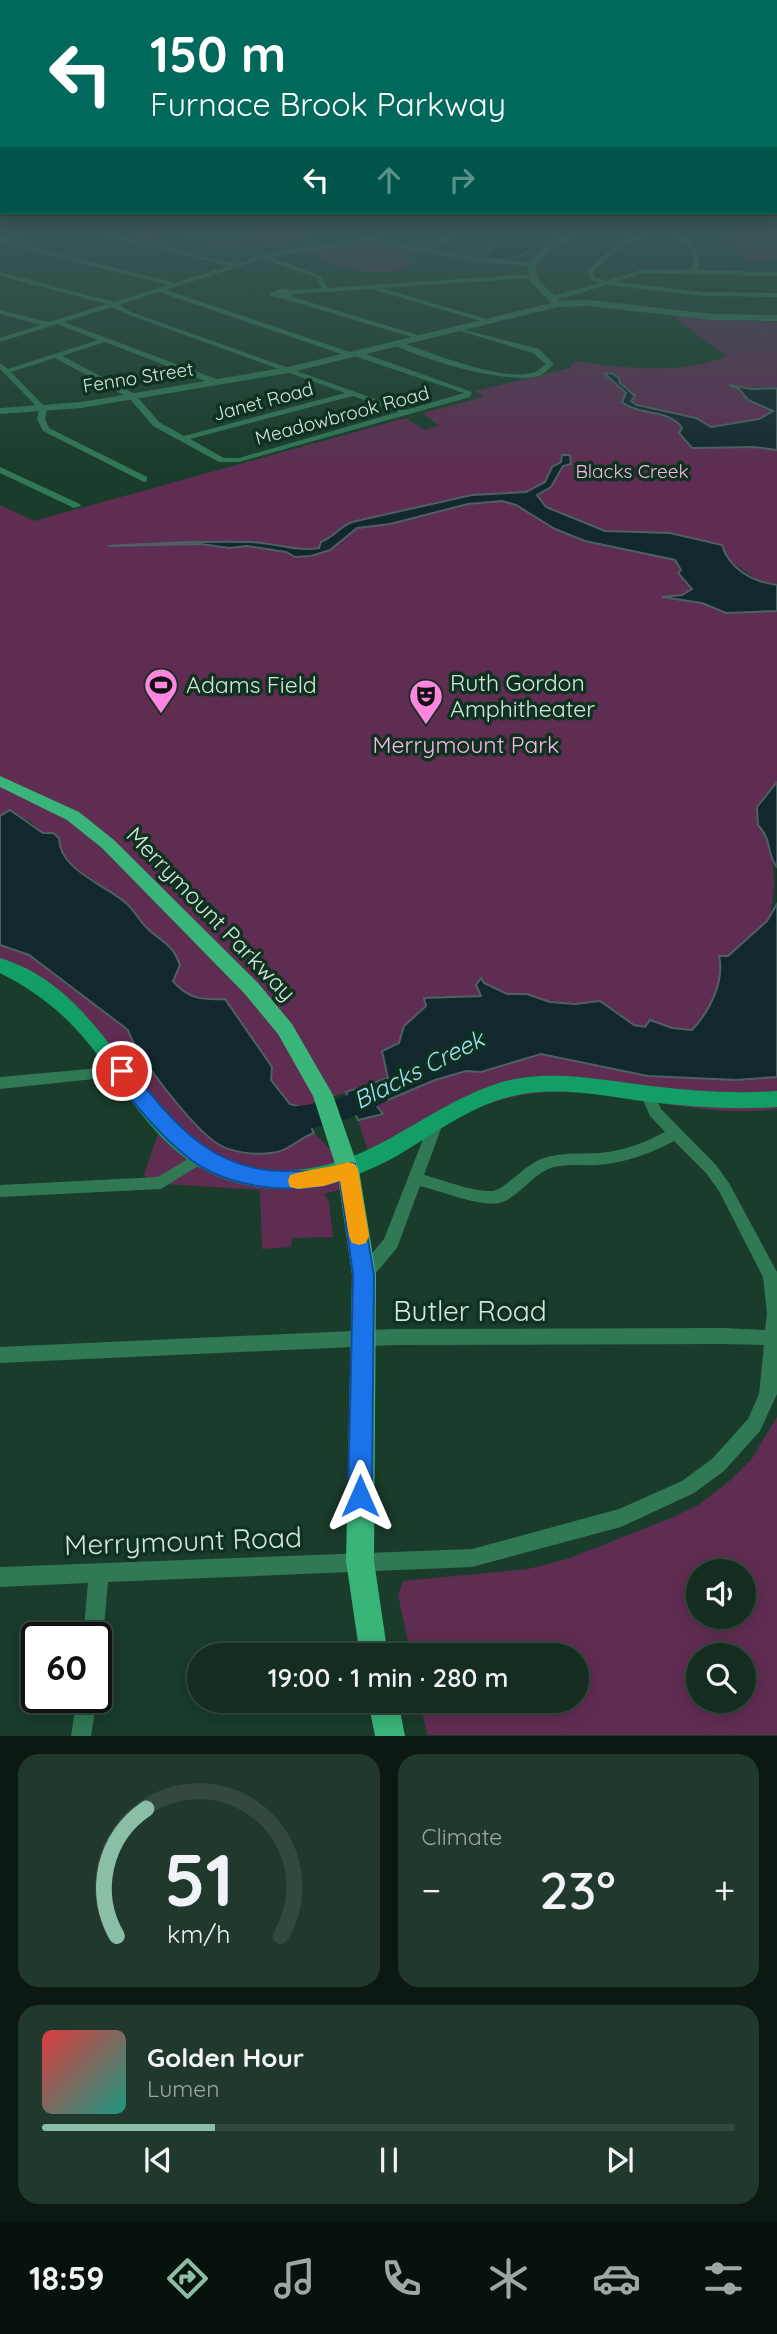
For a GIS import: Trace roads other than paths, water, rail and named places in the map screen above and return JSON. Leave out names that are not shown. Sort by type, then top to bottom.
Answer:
[{"type":"main road","name":"Merrymount Parkway","points":[[0,780],[73,816],[108,844],[251,988],[285,1029],[323,1095],[345,1160],[364,1275],[360,1339],[360,1561],[372,1643]]},
{"type":"main road","points":[[0,965],[33,981],[64,1005],[122,1071],[164,1125],[201,1157],[230,1172],[273,1180],[324,1178],[345,1160],[375,1161],[436,1122],[481,1098],[526,1085],[585,1084],[725,1101],[777,1099]]},
{"type":"main road","points":[[385,1713],[390,1735]]},
{"type":"street","points":[[0,312],[48,325]]},
{"type":"street","points":[[0,340],[89,312]]},
{"type":"street","points":[[134,312],[408,414]]},
{"type":"street","points":[[227,312],[354,354]]},
{"type":"street","points":[[343,312],[422,338]]},
{"type":"street","points":[[458,312],[488,321]]},
{"type":"street","name":"Fenno Street","points":[[0,411],[43,409],[288,370],[525,312]]},
{"type":"street","name":"Fenno Street","points":[[668,312],[712,317],[777,318]]},
{"type":"street","points":[[58,322],[216,382]]},
{"type":"street","points":[[397,344],[506,377],[536,375],[550,363],[536,351],[459,329]]},
{"type":"street","points":[[8,371],[104,340]]},
{"type":"street","name":"Meadowbrook Road","points":[[222,460],[239,460],[408,414],[463,398],[468,392],[354,354]]},
{"type":"street","points":[[55,355],[132,396],[146,415],[222,460]]},
{"type":"street","points":[[0,365],[43,409],[41,419],[46,429],[144,479]]},
{"type":"street","name":"Janet Road","points":[[183,439],[352,393]]},
{"type":"street","points":[[0,470],[78,506]]},
{"type":"street","points":[[0,1083],[122,1071]]},
{"type":"street","name":"Merrymount Road","points":[[0,1577],[472,1558],[621,1518],[688,1487],[737,1446],[763,1410],[771,1371],[775,1314],[774,1274],[724,1187],[711,1169],[655,1112],[647,1093]]},
{"type":"street","points":[[364,1275],[391,1243],[436,1122]]},
{"type":"street","points":[[416,1179],[485,1197],[499,1197],[544,1164],[562,1159],[624,1156],[645,1150],[674,1133]]},
{"type":"street","points":[[0,1191],[161,1183],[201,1157]]},
{"type":"street","name":"Butler Road","points":[[0,1355],[360,1339],[696,1336],[772,1338]]},
{"type":"street","points":[[94,1622],[99,1572]]},
{"type":"street","points":[[81,1735],[85,1713]]},
{"type":"water","points":[[611,373],[635,396],[631,401],[637,405],[696,418],[711,427],[759,419],[773,411],[748,400],[739,389],[729,385],[753,389],[777,388],[777,450],[754,447],[692,448],[679,433],[682,428],[677,422],[622,402],[626,393],[605,374]]},
{"type":"water","points":[[562,455],[570,455],[571,464],[563,466],[551,487],[537,495],[546,507],[605,531],[670,533],[722,545],[730,561],[743,573],[759,581],[777,585],[777,611],[726,613],[702,603],[662,597],[682,595],[692,589],[678,573],[681,570],[675,560],[585,541],[555,529],[516,505],[502,501],[468,504],[390,524],[357,528],[330,550],[311,556],[295,557],[286,552],[247,546],[108,546],[258,542],[301,549],[319,548],[321,542],[352,522],[472,495],[526,492],[545,482],[552,467],[561,462]]},
{"type":"water","points":[[777,782],[777,867],[766,836],[758,825],[757,807]]},
{"type":"water","points":[[10,810],[43,833],[53,833],[59,838],[61,849],[75,868],[127,904],[145,926],[171,948],[180,965],[173,981],[184,992],[196,997],[225,999],[272,1067],[271,1080],[290,1104],[301,1107],[314,1133],[283,1150],[271,1153],[244,1153],[218,1144],[195,1124],[167,1092],[142,1057],[128,1030],[29,955],[0,945],[0,816]]},
{"type":"water","points":[[777,904],[777,1077],[736,1080],[648,1076],[541,1054],[481,1072],[466,1071],[435,1080],[376,1105],[383,1114],[358,1120],[346,1092],[388,1078],[382,1051],[399,1043],[404,1026],[426,1006],[424,998],[481,996],[476,985],[481,978],[484,983],[507,994],[527,994],[550,1002],[575,1004],[600,1001],[634,1025],[645,1027],[650,1020],[672,1028],[692,1030],[704,1014],[718,986],[719,956],[728,956],[767,921]]},
{"type":"waterway","name":"Blacks Creek","points":[[277,1118],[329,1112],[378,1094]]},
{"type":"place","name":"Adams Field","points":[[161,715]]},
{"type":"place","name":"Ruth Gordon Amphitheater","points":[[426,726]]},
{"type":"park label","name":"Merrymount Park","points":[[466,745]]}]
